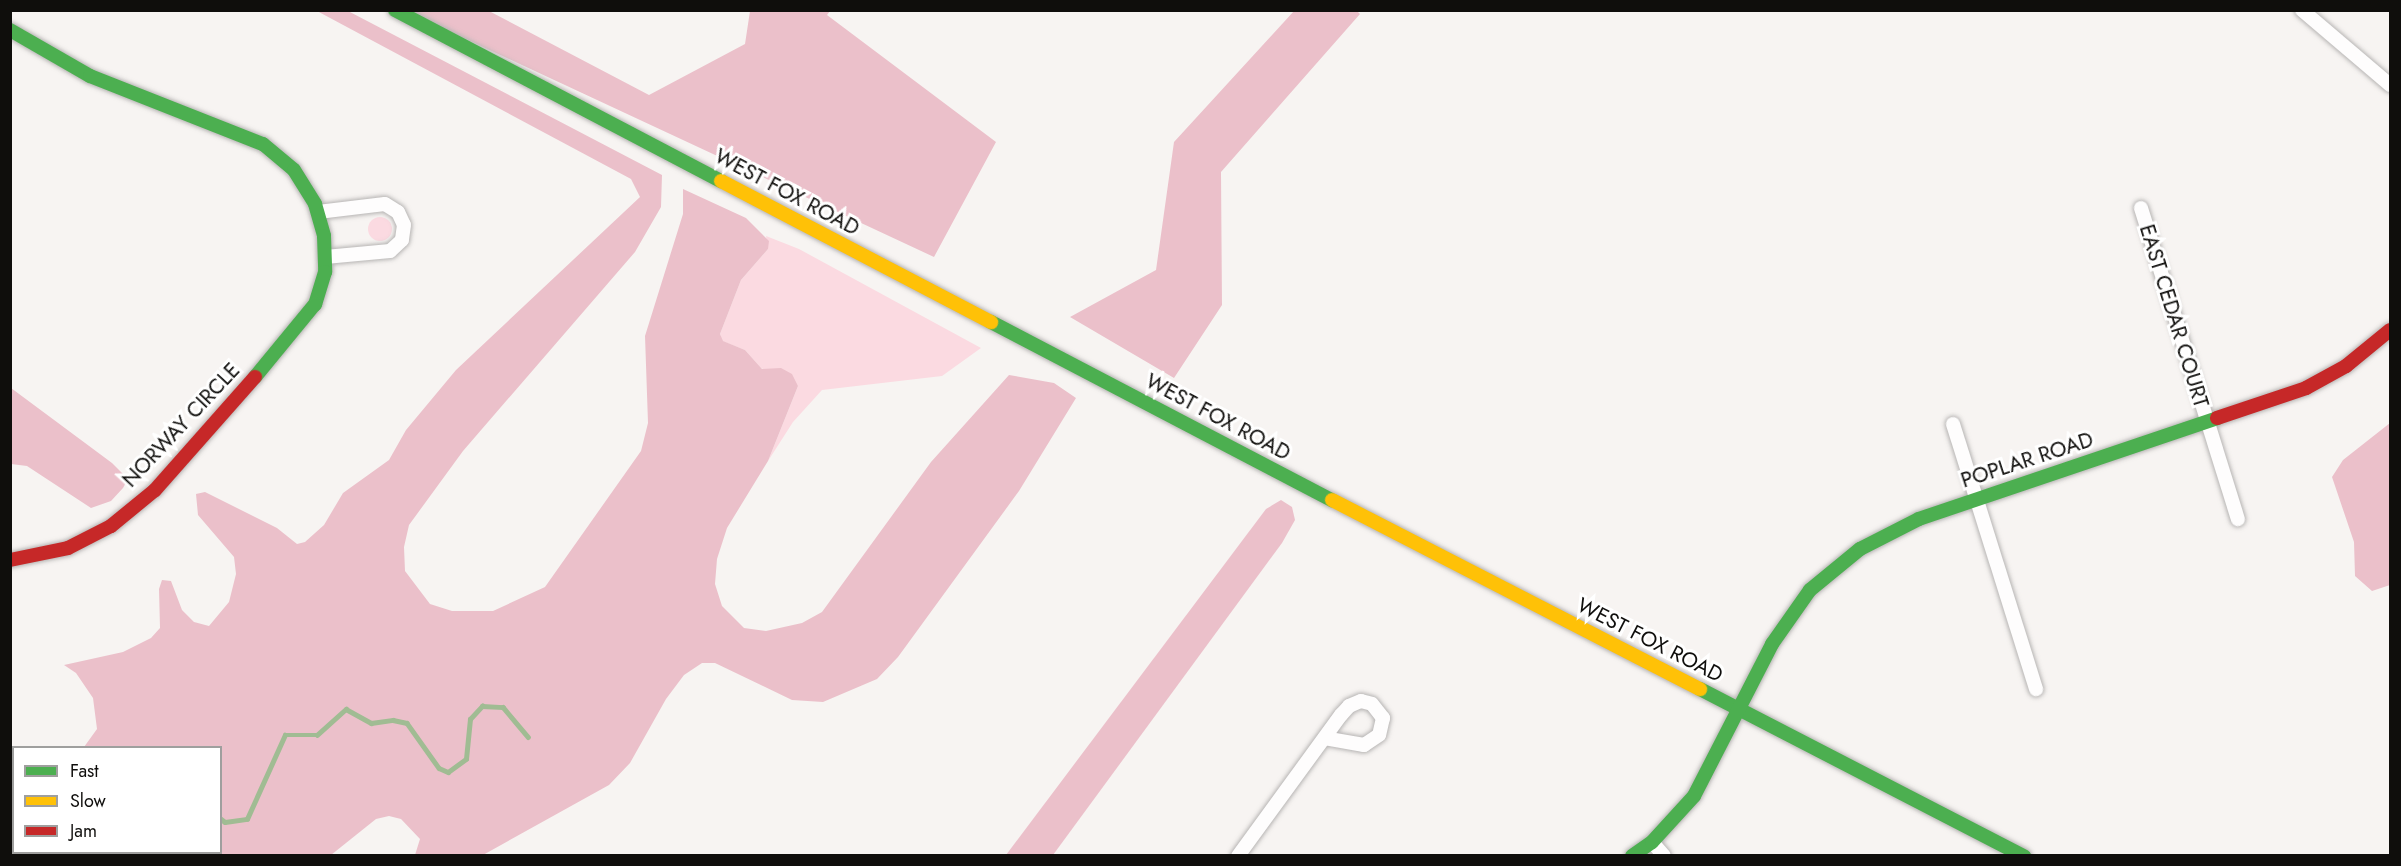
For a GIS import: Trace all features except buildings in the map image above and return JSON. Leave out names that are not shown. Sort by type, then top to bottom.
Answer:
[{"type":"street","name":"WEST FOX ROAD","points":[[395,10],[1298,483],[2024,855]]},
{"type":"street","points":[[2302,10],[2391,85]]},
{"type":"street","name":"NORWAY CIRCLE","points":[[10,30],[90,76],[263,144],[294,170],[318,212],[325,257],[325,272],[315,304],[155,490],[111,526],[68,548],[10,560]]},
{"type":"street","points":[[318,212],[385,204],[398,212],[404,225],[402,240],[390,251],[325,257]]},
{"type":"street","name":"EAST CEDAR COURT","points":[[2141,208],[2238,519]]},
{"type":"street","name":"POPLAR ROAD","points":[[1632,855],[1652,842],[1694,796],[1772,644],[1810,590],[1860,549],[1919,519],[2306,388],[2346,366],[2391,330]]},
{"type":"street","points":[[1953,423],[2037,689]]},
{"type":"street","points":[[1238,855],[1325,738]]},
{"type":"street","points":[[1652,842],[1664,855]]},
{"type":"shaded area","points":[[317,11],[348,11],[662,175],[661,207],[635,252],[463,451],[409,525],[404,547],[405,571],[430,604],[452,611],[493,611],[545,587],[641,451],[648,423],[645,336],[683,214],[683,189],[746,218],[769,241],[768,249],[741,280],[720,334],[723,341],[745,350],[762,369],[781,368],[792,374],[798,386],[768,461],[727,528],[717,559],[715,584],[722,606],[744,628],[766,631],[802,623],[822,612],[931,462],[1009,375],[1054,383],[1076,398],[1019,491],[898,657],[877,679],[823,702],[792,700],[715,663],[702,663],[684,675],[666,699],[630,763],[609,785],[483,855],[415,855],[420,839],[401,819],[389,816],[376,819],[331,855],[11,855],[12,830],[12,854],[222,854],[222,746],[85,746],[97,729],[93,698],[76,673],[64,665],[123,652],[151,638],[160,628],[159,589],[162,580],[171,581],[182,610],[194,622],[209,626],[229,602],[236,574],[234,557],[198,515],[196,494],[205,492],[277,528],[297,544],[305,542],[324,525],[343,493],[389,460],[406,430],[456,370],[640,197],[631,179]]},
{"type":"shaded area","points":[[406,11],[489,11],[649,95],[745,44],[750,11],[830,11],[827,15],[996,142],[934,257]]},
{"type":"shaded area","points":[[1294,11],[1357,11],[1360,14],[1221,172],[1222,305],[1174,378],[1070,317],[1156,270],[1174,142]]},
{"type":"shaded area","points":[[380,217],[388,221],[392,229],[388,237],[380,241],[372,237],[368,229],[372,221]]},
{"type":"shaded area","points":[[766,236],[799,249],[981,348],[942,376],[822,390],[793,422],[768,461],[798,386],[761,368],[745,350],[722,341],[720,334],[741,280],[768,249]]},
{"type":"shaded area","points":[[11,388],[112,463],[128,479],[111,501],[91,508],[27,466],[11,464]]},
{"type":"shaded area","points":[[2390,423],[2390,585],[2372,591],[2355,576],[2354,542],[2332,477],[2343,460]]},
{"type":"shaded area","points":[[1281,500],[1292,507],[1295,520],[1282,543],[1053,855],[1006,855],[1266,509]]},
{"type":"waterway","points":[[222,820],[225,822],[247,819],[285,735],[317,735],[346,709],[371,723],[393,720],[407,723],[439,768],[448,772],[466,759],[470,719],[482,706],[503,707],[528,737]]},
{"type":"traffic: fast","points":[[395,10],[721,181]]},
{"type":"traffic: fast","points":[[10,30],[90,76],[263,144],[294,170],[315,204],[324,236],[325,272],[315,304],[255,377]]},
{"type":"traffic: fast","points":[[991,322],[1332,500]]},
{"type":"traffic: fast","points":[[1632,856],[1652,842],[1694,796],[1772,644],[1810,590],[1860,549],[1919,519],[2217,418]]},
{"type":"traffic: fast","points":[[1700,689],[2024,856]]},
{"type":"traffic: slow","points":[[721,181],[991,322]]},
{"type":"traffic: slow","points":[[1332,500],[1700,689]]},
{"type":"traffic: jam","points":[[2217,418],[2306,388],[2346,366],[2390,330]]},
{"type":"traffic: jam","points":[[10,560],[68,548],[111,526],[155,490],[255,377]]}]
